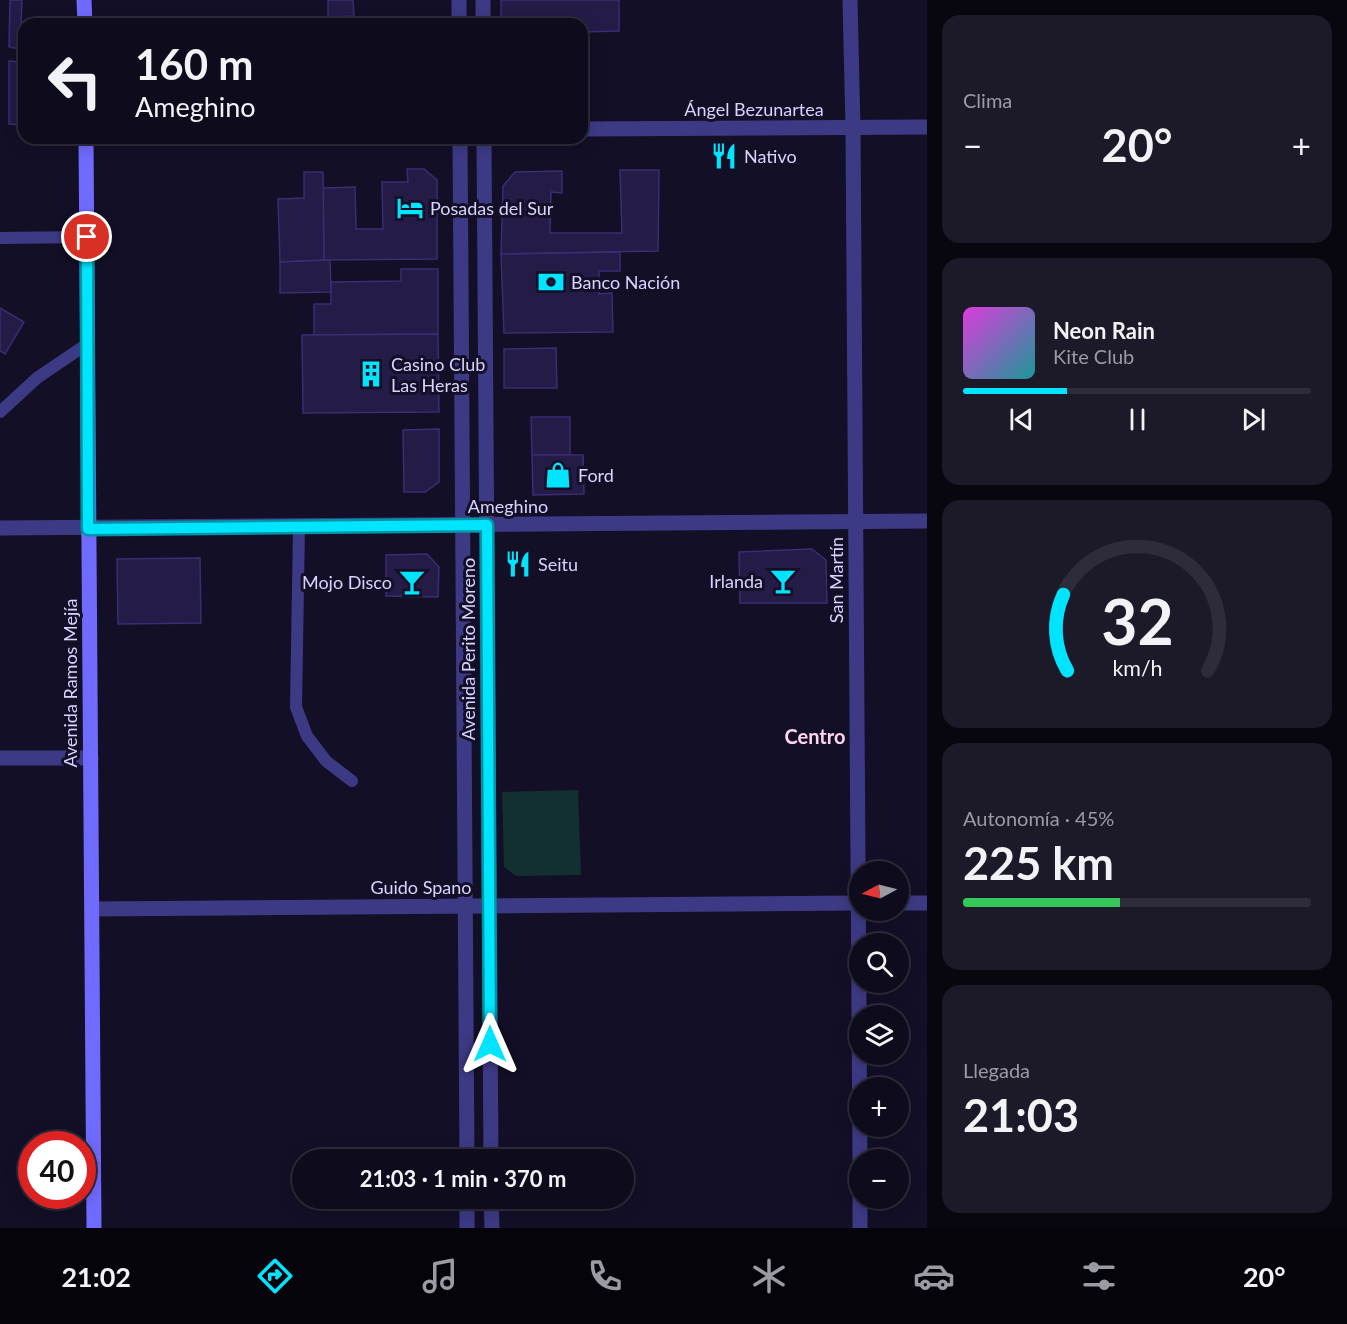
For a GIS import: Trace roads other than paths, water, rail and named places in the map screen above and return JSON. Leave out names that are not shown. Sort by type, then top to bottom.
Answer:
[{"type":"main road","points":[[84,0],[85,18]]},
{"type":"main road","name":"Avenida Ramos Mejía","points":[[86,144],[94,1228]]},
{"type":"street","points":[[459,0],[459,18]]},
{"type":"street","points":[[483,0],[483,18]]},
{"type":"street","name":"San Martín","points":[[850,0],[859,861]]},
{"type":"street","name":"Ángel Bezunartea","points":[[588,129],[927,127]]},
{"type":"street","name":"Avenida Perito Moreno","points":[[460,144],[467,1149]]},
{"type":"street","name":"Avenida Perito Moreno","points":[[484,144],[491,1149]]},
{"type":"street","name":"Ameghino","points":[[0,528],[927,521]]},
{"type":"street","points":[[0,758],[91,758]]},
{"type":"street","name":"Guido Spano","points":[[92,909],[849,903]]},
{"type":"street","points":[[909,903],[927,903]]},
{"type":"street","name":"San Martín","points":[[859,921],[860,1149]]},
{"type":"street","points":[[467,1209],[467,1228]]},
{"type":"street","points":[[491,1209],[492,1228]]},
{"type":"street","points":[[860,1209],[860,1228]]},
{"type":"lane","points":[[0,238],[87,237]]},
{"type":"lane","points":[[0,412],[37,378],[87,344]]},
{"type":"lane","points":[[300,527],[296,706],[307,736],[326,761],[352,781]]},
{"type":"place","name":"Nativo","points":[[724,156]]},
{"type":"place","name":"Posadas del Sur","points":[[410,208]]},
{"type":"place","name":"Banco Nación","points":[[551,282]]},
{"type":"place","name":"Casino Club Las Heras","points":[[371,374]]},
{"type":"place","name":"Ford","points":[[558,475]]},
{"type":"place","name":"Seitu","points":[[518,564]]},
{"type":"place","name":"Irlanda","points":[[783,581]]},
{"type":"place","name":"Mojo Disco","points":[[412,582]]},
{"type":"district","name":"Centro","points":[[815,736]]}]
